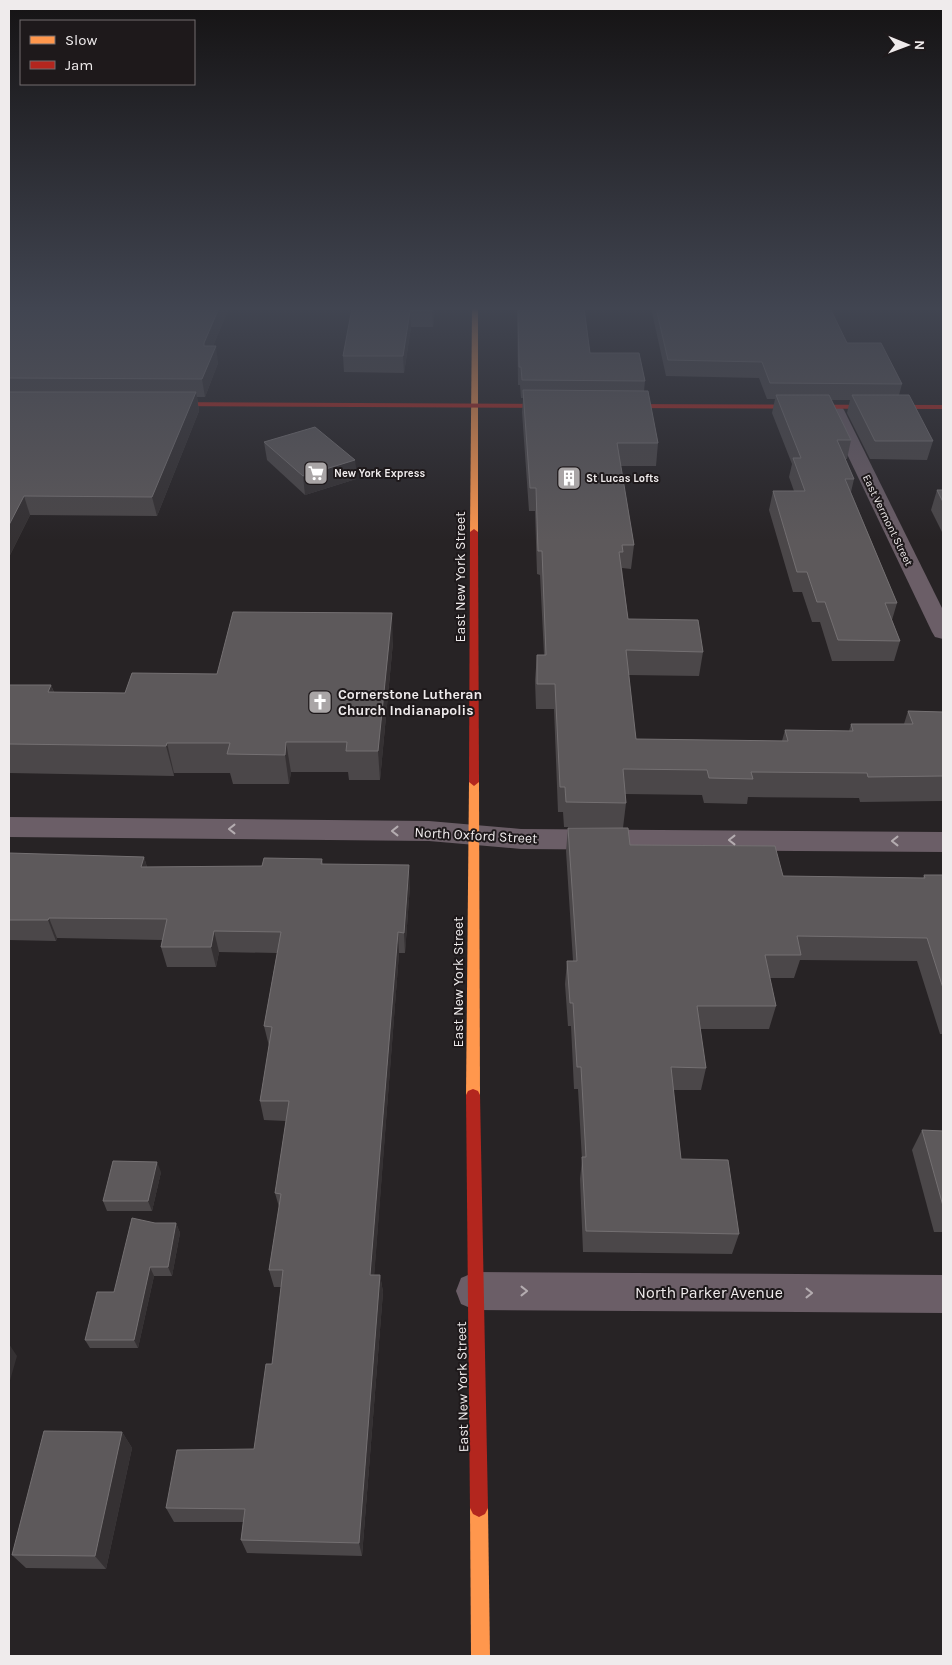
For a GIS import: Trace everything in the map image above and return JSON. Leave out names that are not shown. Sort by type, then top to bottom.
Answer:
[{"type":"main road","name":"East New York Street","points":[[476,386],[473,835],[475,1291],[481,1656]]},
{"type":"main road","points":[[147,404],[569,406]]},
{"type":"main road","points":[[606,406],[943,407]]},
{"type":"street","name":"East Vermont Street","points":[[833,407],[943,632]]},
{"type":"street","name":"North Oxford Street","points":[[9,827],[429,831],[521,839],[943,842]]},
{"type":"street","name":"North Parker Avenue","points":[[475,1291],[943,1294]]},
{"type":"building","points":[[523,390],[648,391],[658,443],[617,443],[634,545],[622,545],[623,552],[619,552],[628,619],[698,620],[703,652],[626,650],[636,739],[788,741],[785,730],[853,731],[851,724],[913,724],[908,711],[943,712],[943,776],[868,777],[867,773],[751,772],[753,779],[709,778],[707,770],[623,769],[626,803],[566,802],[565,787],[560,787],[555,684],[537,684],[537,655],[546,655],[542,551],[538,551],[536,488],[530,488]]},
{"type":"building","points":[[9,392],[196,392],[152,497],[24,496],[9,525]]},
{"type":"building","points":[[776,395],[829,395],[851,440],[837,440],[854,479],[845,479],[897,603],[885,603],[900,641],[838,640],[825,602],[817,602],[807,572],[797,572],[773,491],[805,491],[793,458],[801,458]]},
{"type":"building","points":[[852,395],[909,395],[933,441],[875,441]]},
{"type":"building","points":[[315,427],[355,460],[303,476],[264,442]]},
{"type":"building","points":[[937,490],[943,490],[943,502]]},
{"type":"building","points":[[233,612],[392,613],[378,751],[346,751],[347,742],[286,742],[285,755],[227,754],[230,743],[167,743],[166,746],[9,744],[9,685],[51,685],[48,692],[125,693],[132,673],[217,674]]},
{"type":"building","points":[[568,828],[628,828],[630,845],[775,846],[783,876],[925,878],[924,875],[943,875],[943,988],[927,938],[797,936],[801,955],[765,955],[776,1006],[697,1006],[706,1068],[671,1067],[681,1159],[728,1160],[739,1234],[586,1231],[582,1157],[586,1157],[581,1067],[577,1067],[573,1003],[570,1003],[567,961],[577,961]]},
{"type":"building","points":[[9,853],[144,857],[141,867],[262,866],[264,858],[322,859],[321,864],[409,865],[404,933],[398,932],[370,1275],[380,1275],[359,1543],[241,1540],[245,1509],[166,1508],[177,1450],[254,1449],[266,1364],[272,1364],[283,1270],[269,1270],[281,1194],[275,1193],[289,1101],[260,1101],[272,1027],[264,1026],[281,932],[214,931],[211,947],[161,947],[167,919],[49,918],[48,920],[9,920]]},
{"type":"building","points":[[922,1130],[943,1131],[943,1206]]},
{"type":"building","points":[[113,1161],[157,1162],[148,1201],[103,1201]]},
{"type":"building","points":[[132,1218],[155,1223],[176,1223],[168,1267],[150,1267],[134,1340],[85,1340],[97,1292],[114,1292]]},
{"type":"building","points":[[44,1431],[122,1432],[95,1556],[12,1555]]},
{"type":"traffic: slow","points":[[474,532],[475,386]]},
{"type":"traffic: slow","points":[[473,1095],[474,782]]},
{"type":"traffic: slow","points":[[479,1508],[481,1656]]},
{"type":"traffic: jam","points":[[160,404],[559,406]]},
{"type":"traffic: jam","points":[[615,406],[943,407]]},
{"type":"traffic: jam","points":[[474,532],[474,782]]},
{"type":"traffic: jam","points":[[473,1095],[479,1508]]},
{"type":"place","name":"New York Express","points":[[316,473]]},
{"type":"place","name":"St Lucas Lofts","points":[[569,478]]},
{"type":"place","name":"Cornerstone Lutheran Church Indianapolis","points":[[320,702]]}]
